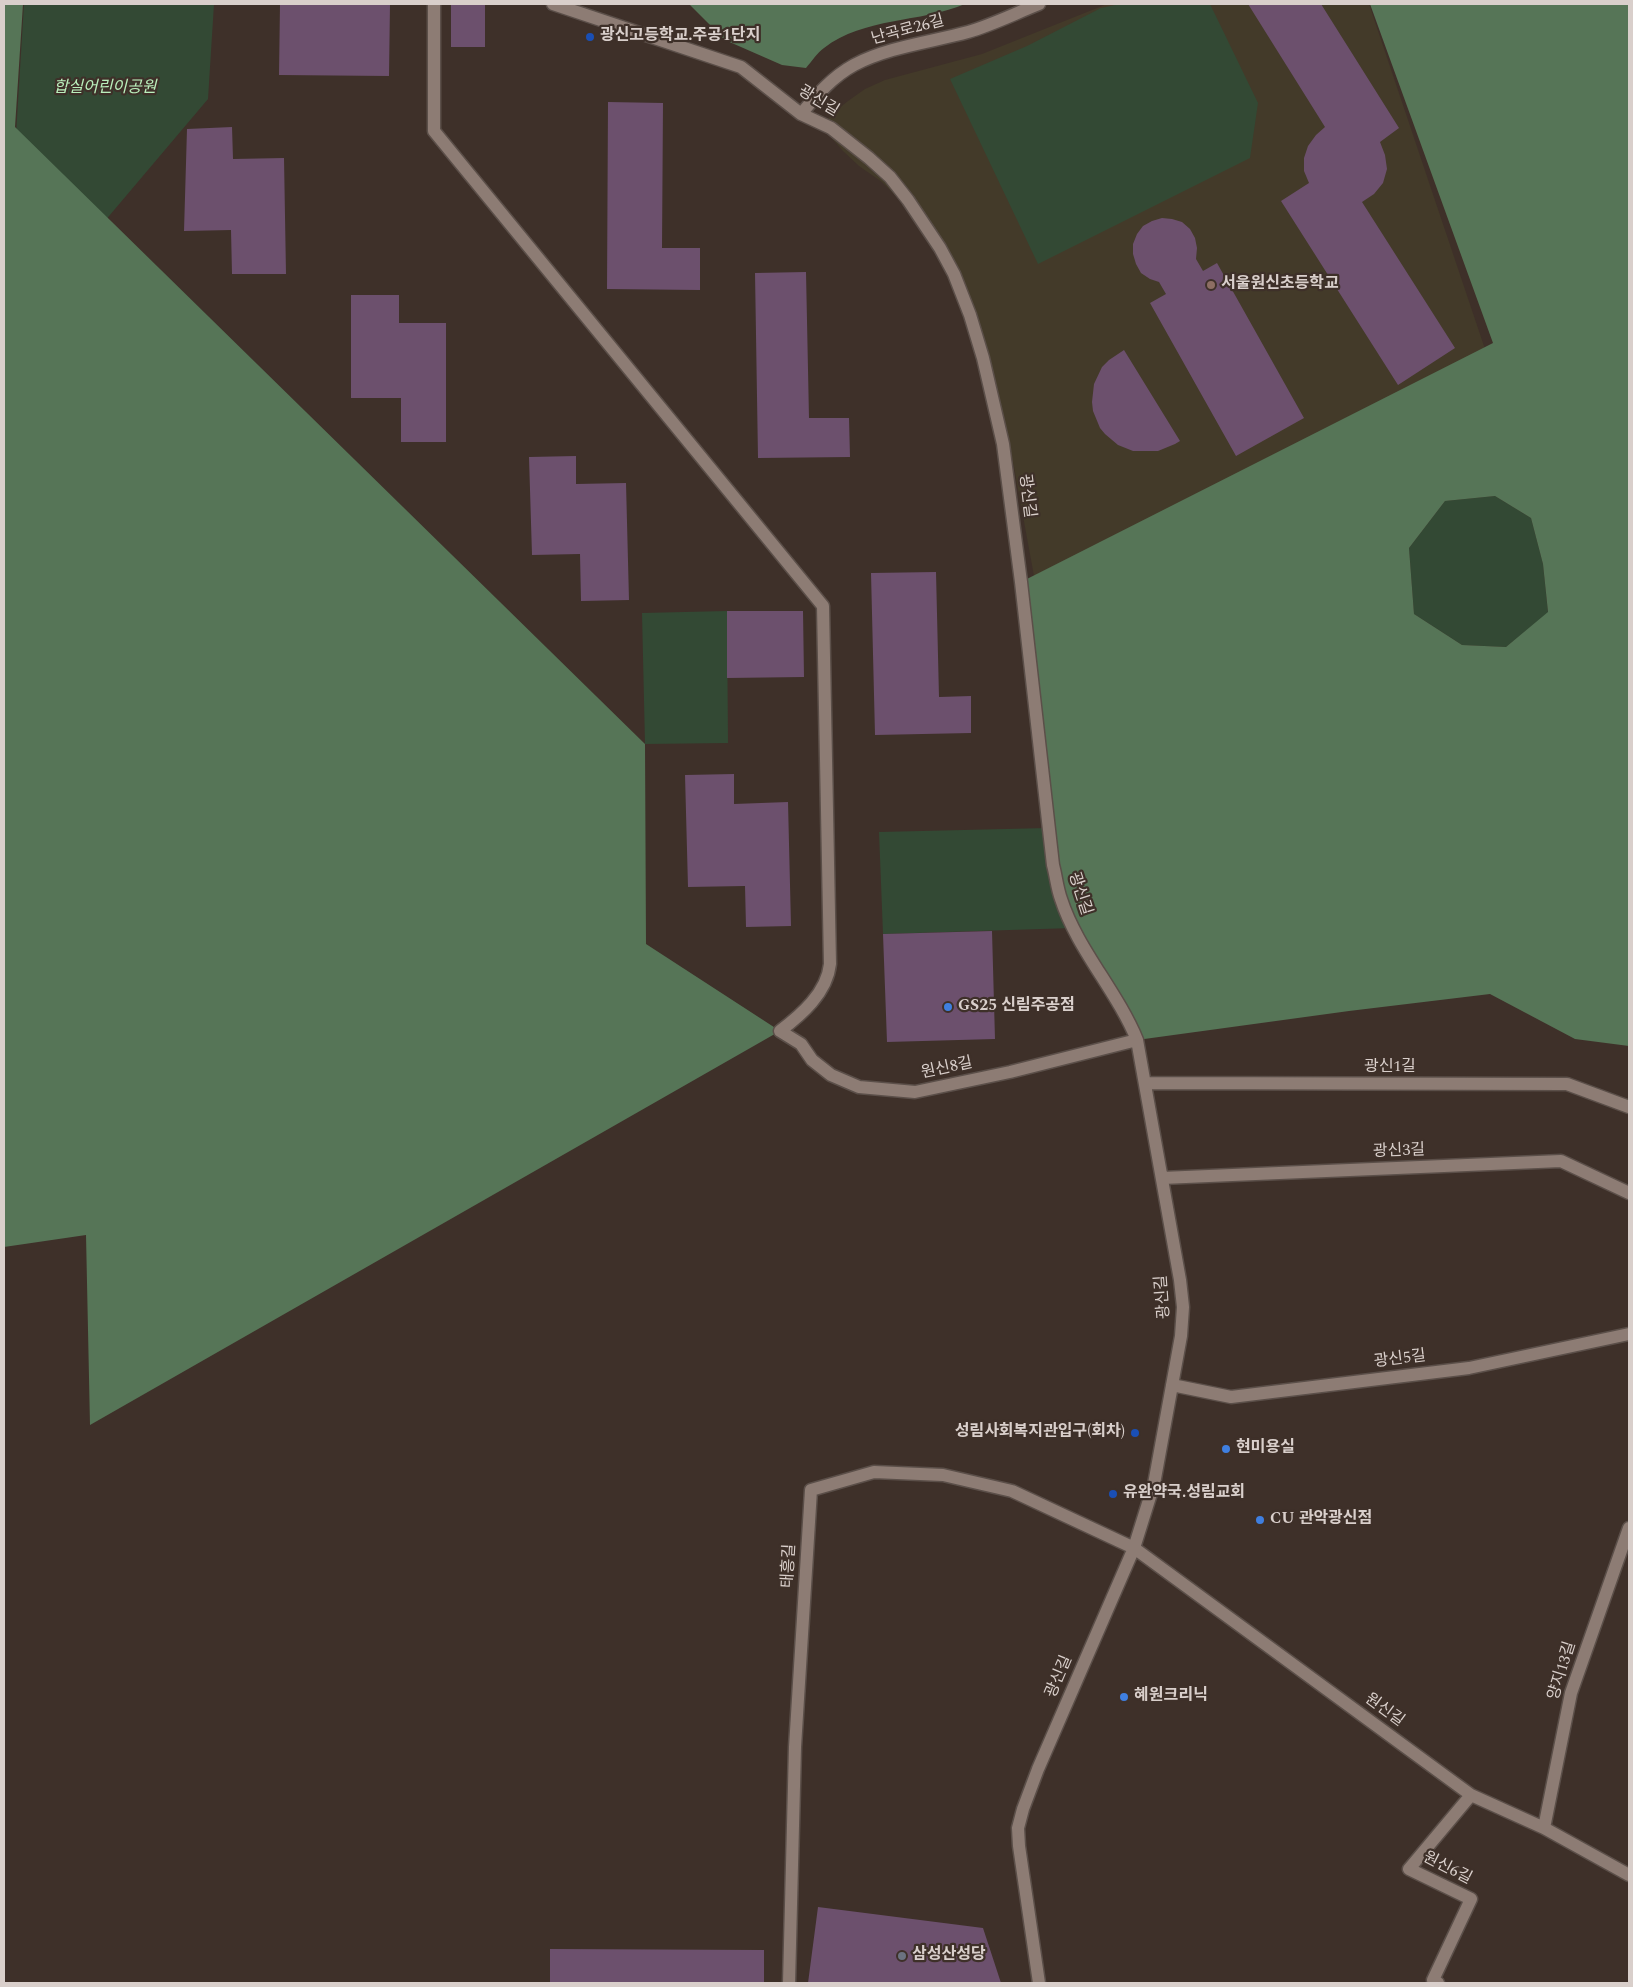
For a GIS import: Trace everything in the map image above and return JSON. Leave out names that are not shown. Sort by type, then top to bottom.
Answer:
[{"type":"street","name":"원신8길","points":[[434,4],[434,130],[823,606],[830,970],[812,1003],[780,1031],[801,1044],[812,1060],[831,1076],[859,1087],[915,1092],[1010,1072],[1137,1040]]},
{"type":"street","name":"광신길","points":[[554,4],[741,67],[801,114],[832,128],[890,178],[908,200],[940,248],[954,274],[970,315],[987,375],[1003,444],[1021,582],[1048,828],[1060,899],[1073,928],[1127,1016],[1137,1040],[1146,1083],[1183,1307],[1181,1336],[1154,1484],[1134,1548],[1038,1769],[1018,1828],[1039,1983]]},
{"type":"street","name":"난곡로26길","points":[[801,114],[822,90],[854,66],[873,57],[970,31],[1039,4]]},
{"type":"street","name":"광신1길","points":[[1146,1083],[1567,1084],[1629,1107]]},
{"type":"street","name":"광신3길","points":[[1162,1178],[1561,1161],[1629,1193]]},
{"type":"street","name":"광신5길","points":[[1172,1385],[1231,1397],[1469,1368],[1629,1334]]},
{"type":"street","name":"태흥길","points":[[789,1983],[795,1747],[811,1490],[874,1472],[943,1475],[1012,1491],[1134,1548]]},
{"type":"street","name":"양지13길","points":[[1544,1828],[1571,1693],[1625,1554],[1629,1528]]},
{"type":"street","name":"원신길","points":[[1134,1548],[1471,1795],[1544,1828],[1629,1875]]},
{"type":"street","name":"원신6길","points":[[1438,1983],[1433,1980],[1470,1899],[1409,1869],[1471,1795]]},
{"type":"shaded area","name":"서울원신초등학교","points":[[1107,4],[1369,4],[1486,352],[1034,576],[1014,467],[995,381],[952,272],[901,201],[882,182],[859,166],[822,127],[833,113],[848,101],[865,89],[885,80],[982,54]]},
{"type":"green space","points":[[4,4],[23,4],[15,127],[645,744],[646,944],[780,1031],[90,1425],[86,1235],[4,1247]]},
{"type":"green space","name":"합실어린이공원","points":[[24,4],[214,4],[208,99],[104,222],[16,135]]},
{"type":"green space","points":[[689,4],[965,4],[930,15],[874,25],[857,31],[840,38],[824,48],[806,68],[782,65],[725,40]]},
{"type":"green space","points":[[1120,4],[1210,4],[1258,103],[1250,158],[1038,264],[950,79],[1027,46],[1101,8]]},
{"type":"green space","points":[[1370,4],[1629,4],[1629,1046],[1575,1039],[1490,994],[1137,1040],[1060,899],[1021,582],[1493,343]],"holes":[[[1495,496],[1531,518],[1543,564],[1548,612],[1506,647],[1462,645],[1414,614],[1409,548],[1445,501]]]},
{"type":"green space","points":[[1495,496],[1531,518],[1543,564],[1548,613],[1506,647],[1462,645],[1414,614],[1409,548],[1445,501]]},
{"type":"green space","points":[[727,611],[728,743],[645,744],[642,613]]},
{"type":"green space","points":[[1048,828],[1073,928],[883,934],[879,832]]},
{"type":"building","points":[[280,4],[390,4],[389,76],[279,75]]},
{"type":"building","points":[[451,4],[485,4],[485,47],[451,47]]},
{"type":"building","points":[[1248,4],[1321,4],[1399,128],[1380,142],[1385,155],[1387,169],[1383,183],[1374,194],[1362,202],[1455,348],[1398,385],[1281,201],[1309,183],[1304,171],[1304,158],[1308,146],[1325,127]]},
{"type":"building","points":[[608,102],[663,103],[662,248],[700,248],[700,290],[607,289]]},
{"type":"building","points":[[232,127],[233,159],[284,158],[286,274],[232,274],[231,230],[184,231],[187,129]]},
{"type":"building","points":[[1162,218],[1182,222],[1190,229],[1195,238],[1197,248],[1196,259],[1203,271],[1217,263],[1304,418],[1236,456],[1150,303],[1166,294],[1159,282],[1141,273],[1136,264],[1133,244],[1137,234],[1143,226]]},
{"type":"building","points":[[806,272],[809,418],[849,418],[850,457],[758,458],[755,273]]},
{"type":"building","points":[[351,295],[399,295],[399,323],[446,323],[446,442],[401,442],[401,398],[351,398]]},
{"type":"building","points":[[1124,350],[1180,441],[1175,444],[1158,451],[1133,451],[1118,445],[1100,428],[1093,411],[1094,384],[1102,367]]},
{"type":"building","points":[[576,456],[576,484],[626,483],[629,600],[581,601],[580,554],[532,555],[529,457]]},
{"type":"building","points":[[936,572],[939,697],[971,696],[971,733],[875,735],[871,573]]},
{"type":"building","points":[[727,611],[803,611],[804,677],[727,678]]},
{"type":"building","points":[[734,774],[734,804],[788,802],[791,926],[746,927],[745,886],[688,887],[685,775]]},
{"type":"building","points":[[992,931],[995,1039],[887,1042],[883,934]]},
{"type":"building","name":"삼성산성당","points":[[818,1907],[983,1928],[1001,1983],[808,1983]]},
{"type":"building","points":[[550,1949],[764,1950],[764,1983],[550,1983]]},
{"type":"place","name":"광신고등학교.주공1단지","points":[[590,37]]},
{"type":"place","name":"서울원신초등학교","points":[[1211,285]]},
{"type":"place","name":"GS25 신림주공점","points":[[948,1007]]},
{"type":"place","name":"성림사회복지관입구(회차)","points":[[1135,1433]]},
{"type":"place","name":"현미용실","points":[[1226,1449]]},
{"type":"place","name":"유완약국.성림교회","points":[[1113,1494]]},
{"type":"place","name":"CU 관악광신점","points":[[1260,1520]]},
{"type":"place","name":"혜원크리닉","points":[[1124,1697]]},
{"type":"place","name":"삼성산성당","points":[[902,1956]]}]
